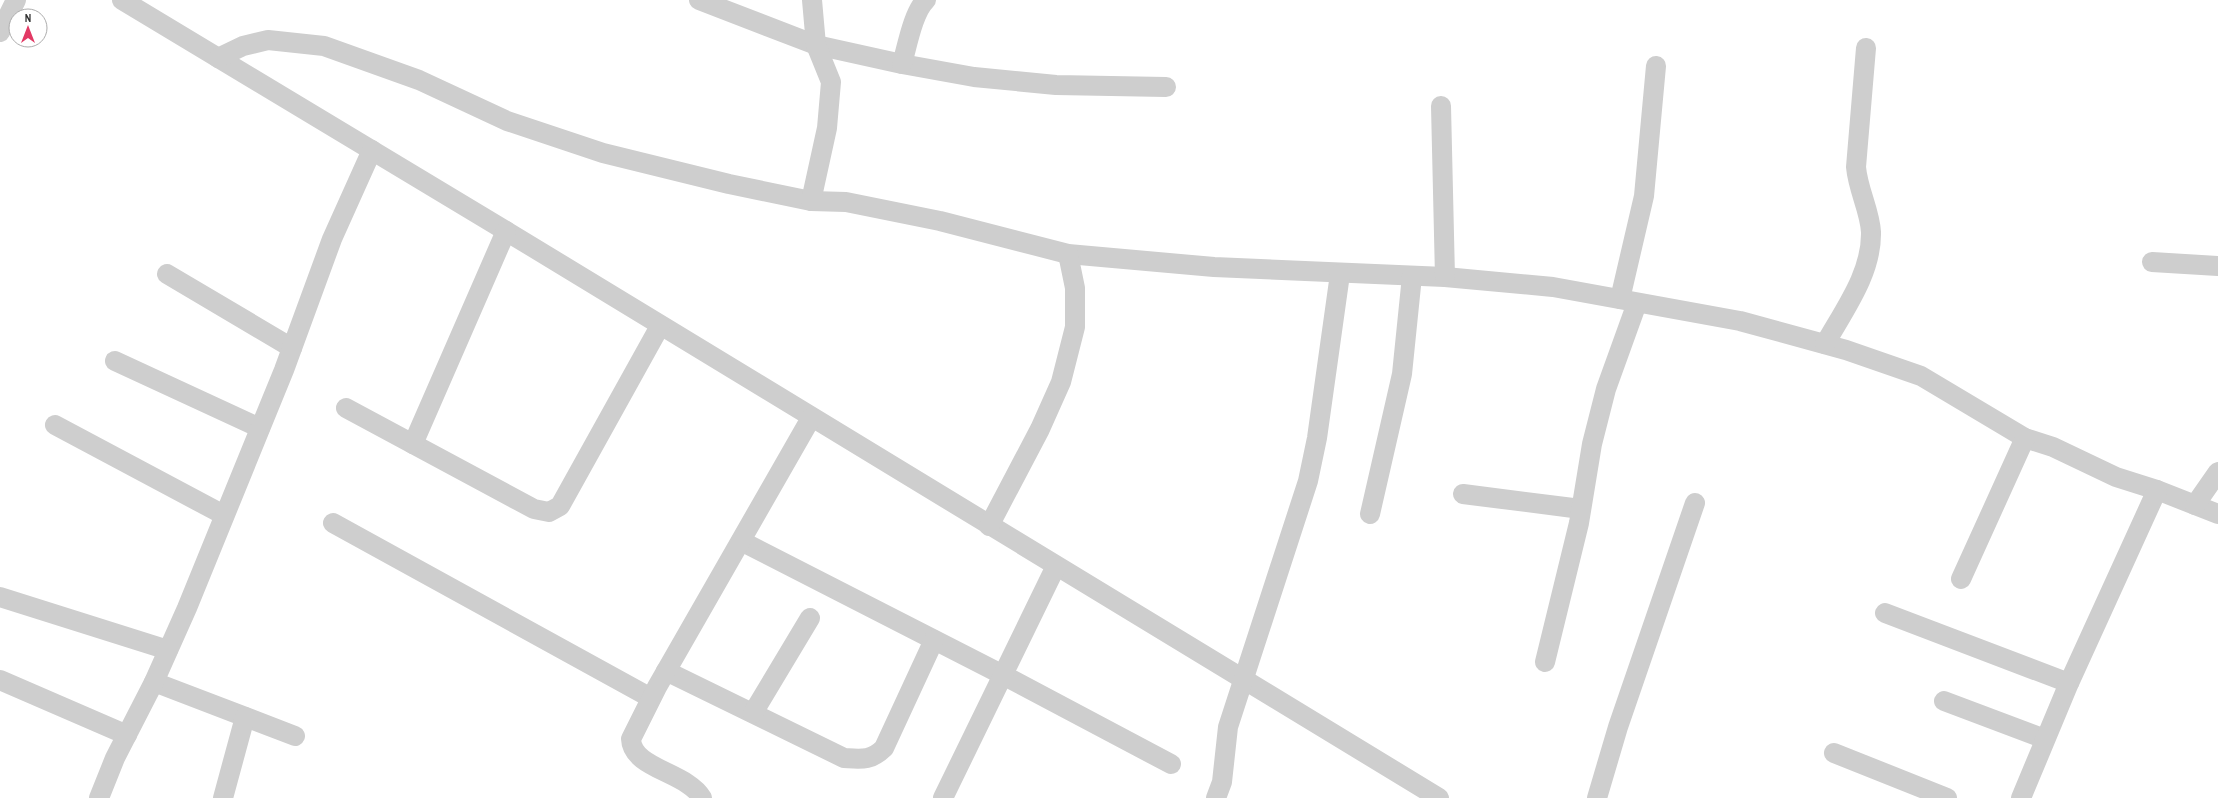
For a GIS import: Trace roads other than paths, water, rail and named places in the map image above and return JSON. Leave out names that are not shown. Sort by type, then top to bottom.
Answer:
[{"type":"street","points":[[0,32],[16,0]]},
{"type":"street","points":[[122,0],[506,231],[811,418],[1439,798]]},
{"type":"street","points":[[699,0],[816,45],[902,64],[974,77],[1056,85],[1166,87]]},
{"type":"street","points":[[811,201],[827,128],[831,82],[816,45],[812,0]]},
{"type":"street","points":[[902,64],[914,24],[923,3],[926,0]]},
{"type":"street","points":[[218,58],[243,46],[268,40],[324,46],[419,80],[507,121],[603,152],[728,184],[811,201],[846,202],[940,221],[1068,254],[1214,267],[1340,274],[1444,277],[1553,287],[1740,320],[1825,344],[1920,376],[2025,438],[2054,447],[2116,477],[2157,490],[2218,514]]},
{"type":"street","points":[[1825,344],[1863,275],[1868,261],[1871,232],[1867,210],[1858,185],[1856,167],[1866,48]]},
{"type":"street","points":[[1546,662],[1581,509],[1592,444],[1628,301],[1644,196],[1656,66]]},
{"type":"street","points":[[1441,106],[1444,277]]},
{"type":"street","points":[[100,798],[115,758],[154,682],[168,650],[292,348],[332,239],[372,150]]},
{"type":"street","points":[[413,444],[506,231]]},
{"type":"street","points":[[989,526],[1040,429],[1061,382],[1075,327],[1075,288],[1068,254]]},
{"type":"street","points":[[2152,262],[2218,266]]},
{"type":"street","points":[[167,274],[292,348]]},
{"type":"street","points":[[1216,798],[1222,782],[1228,727],[1308,481],[1317,438],[1340,274]]},
{"type":"street","points":[[1370,514],[1402,374],[1412,276]]},
{"type":"street","points":[[346,408],[534,509],[549,512],[560,506],[660,326]]},
{"type":"street","points":[[115,361],[260,428]]},
{"type":"street","points":[[702,798],[692,785],[638,757],[632,747],[631,738],[635,727],[666,671],[811,418]]},
{"type":"street","points":[[55,425],[224,515]]},
{"type":"street","points":[[1961,578],[2025,438]]},
{"type":"street","points":[[2195,505],[2218,472]]},
{"type":"street","points":[[2021,798],[2069,683],[2157,490]]},
{"type":"street","points":[[1463,494],[1581,509]]},
{"type":"street","points":[[1597,798],[1618,727],[1695,503]]},
{"type":"street","points":[[333,523],[651,698]]},
{"type":"street","points":[[741,540],[1003,675],[1171,764]]},
{"type":"street","points":[[943,798],[1056,566]]},
{"type":"street","points":[[0,597],[168,650]]},
{"type":"street","points":[[1885,613],[2069,683]]},
{"type":"street","points":[[752,713],[810,618]]},
{"type":"street","points":[[666,671],[844,758],[866,760],[884,748],[934,640]]},
{"type":"street","points":[[0,680],[127,735]]},
{"type":"street","points":[[154,682],[295,736]]},
{"type":"street","points":[[1944,701],[2046,739]]},
{"type":"street","points":[[223,798],[245,717]]},
{"type":"street","points":[[1834,753],[1947,798]]}]
